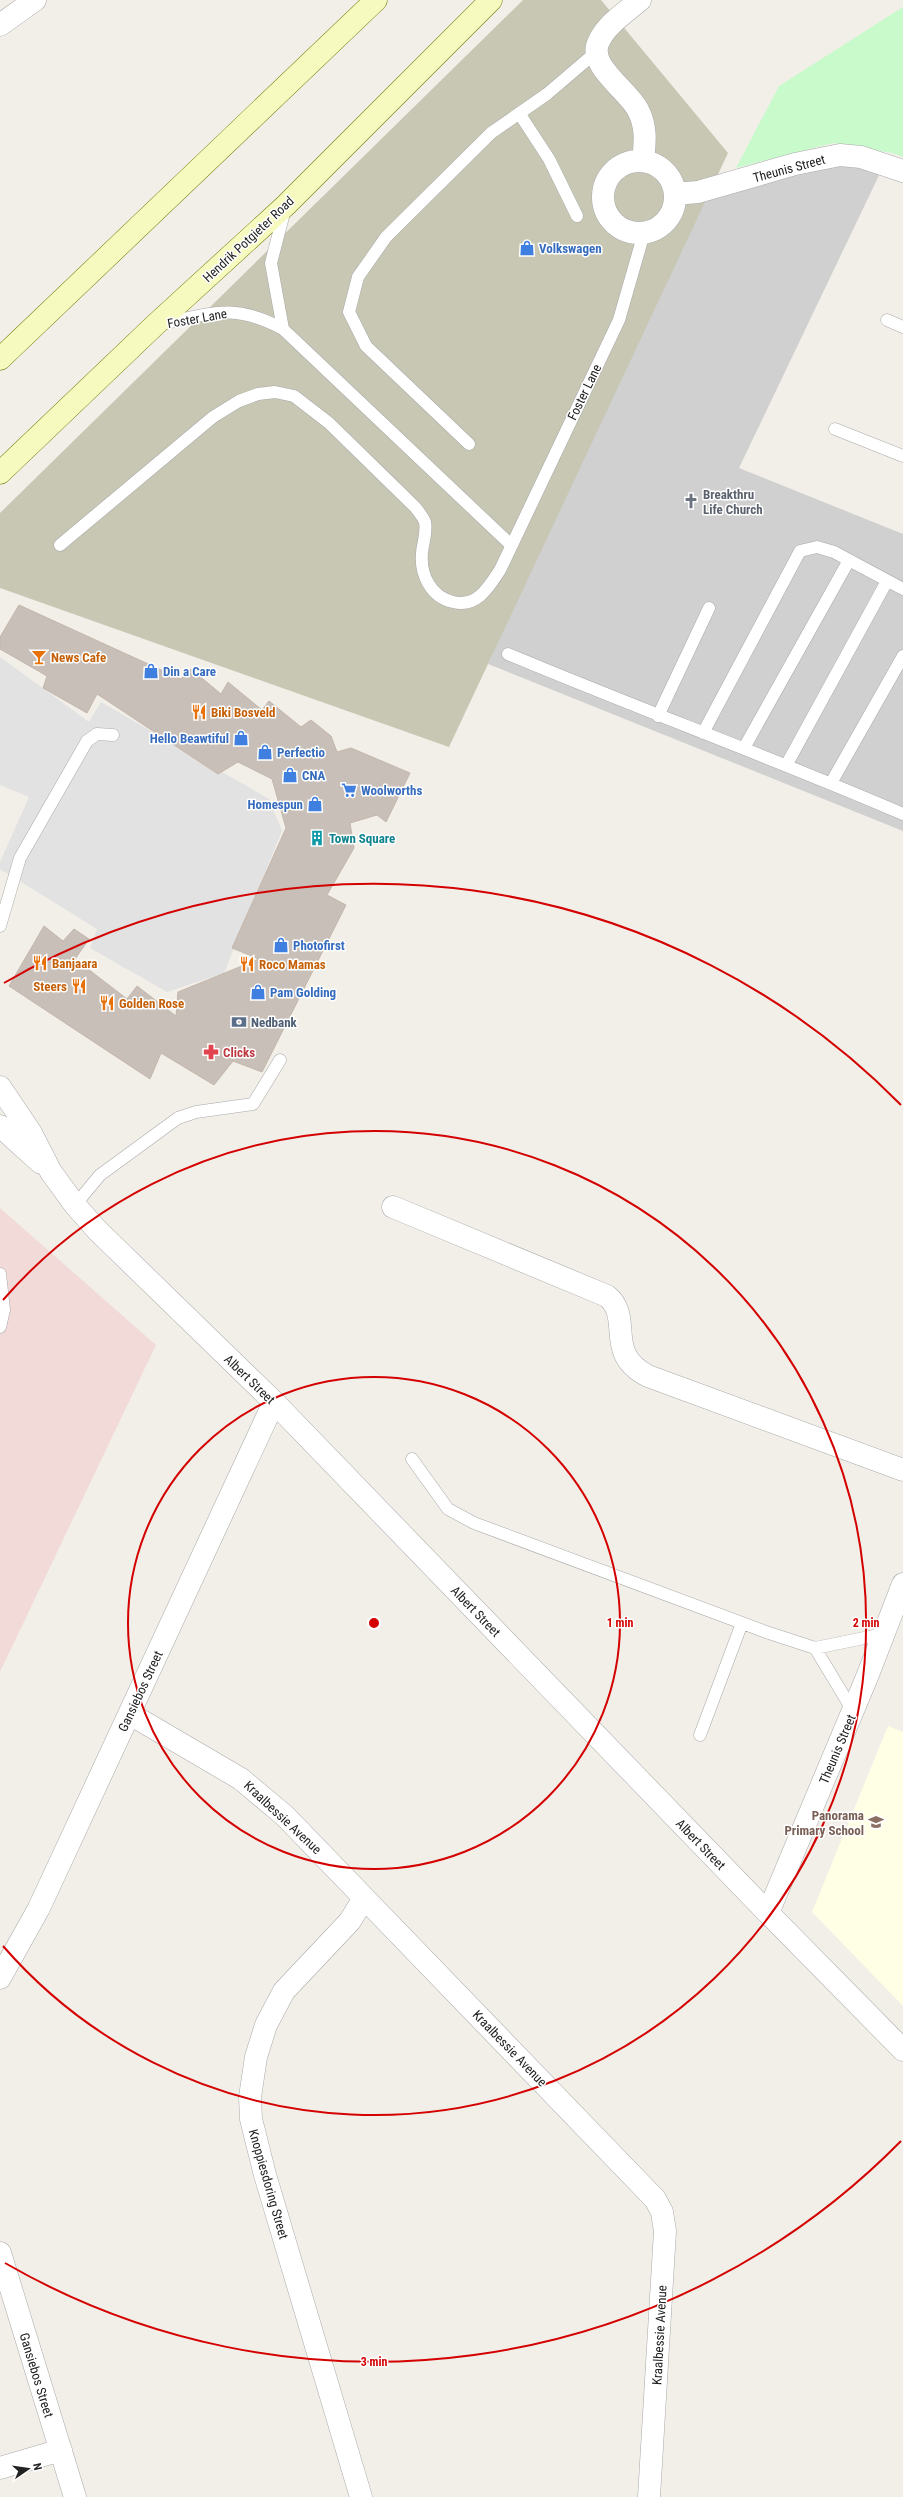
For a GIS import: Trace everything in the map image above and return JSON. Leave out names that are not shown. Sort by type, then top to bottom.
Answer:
[{"type":"main road","points":[[0,359],[376,0]]},
{"type":"main road","name":"Hendrik Potgieter Road","points":[[0,473],[155,325],[286,205],[491,0]]},
{"type":"street","points":[[2,18],[35,0]]},
{"type":"street","points":[[640,0],[606,30],[598,42],[595,53],[601,67],[638,109],[644,125],[644,161]]},
{"type":"street","name":"Theunis Street","points":[[675,194],[698,192],[795,164],[840,155],[860,157],[903,171]]},
{"type":"street","points":[[632,161],[644,161],[655,165],[665,172],[672,182],[675,194],[674,205],[667,220],[655,230],[644,234],[628,232],[613,223],[606,214],[602,198],[606,181],[612,172],[621,165],[632,161]]},
{"type":"street","name":"Albert Street","points":[[0,1087],[31,1133],[51,1172],[75,1205],[118,1252],[274,1402],[768,1914],[903,2050]]},
{"type":"street","name":"Albert Street","points":[[0,1126],[51,1172]]},
{"type":"street","points":[[393,1207],[607,1296],[617,1306],[626,1358],[632,1367],[648,1376],[903,1470]]},
{"type":"street","name":"Gansiebos Street","points":[[0,1978],[39,1908],[274,1402]]},
{"type":"street","name":"Theunis Street","points":[[768,1914],[853,1711],[903,1584]]},
{"type":"street","name":"Kraalbessie Avenue","points":[[130,1714],[241,1779],[285,1816],[655,2199],[662,2212],[665,2231],[649,2497]]},
{"type":"street","name":"Knoppiesdoring Street","points":[[361,2497],[265,2175],[250,2119],[250,2097],[256,2057],[266,2025],[284,1991],[350,1921],[364,1898]]},
{"type":"street","name":"Gansiebos Street","points":[[0,2253],[5,2290],[61,2450],[75,2497]]},
{"type":"street","points":[[0,2468],[61,2450]]},
{"type":"lane","points":[[469,444],[366,346],[349,312],[358,277],[386,237],[491,133],[547,94],[595,53]]},
{"type":"lane","points":[[519,113],[549,159],[577,216]]},
{"type":"lane","points":[[283,329],[271,263],[286,205]]},
{"type":"lane","name":"Foster Lane","points":[[60,545],[214,417],[239,401],[258,394],[275,392],[294,396],[329,423],[415,507],[425,521],[426,536],[422,554],[429,588],[443,600],[458,603],[474,601],[484,593],[500,570],[618,320],[644,234]]},
{"type":"lane","name":"Foster Lane","points":[[155,325],[202,315],[236,312],[261,317],[283,329],[511,546]]},
{"type":"lane","points":[[887,320],[903,327]]},
{"type":"lane","points":[[835,429],[903,456]]},
{"type":"lane","points":[[703,733],[800,551],[817,547],[834,552],[848,562],[903,589]]},
{"type":"lane","points":[[744,748],[848,562]]},
{"type":"lane","points":[[787,764],[888,581]]},
{"type":"lane","points":[[658,716],[709,608]]},
{"type":"lane","points":[[508,654],[658,716],[787,764],[903,814]]},
{"type":"lane","points":[[831,783],[903,656]]},
{"type":"lane","points":[[0,926],[20,858],[87,741],[97,734],[113,735]]},
{"type":"lane","points":[[75,1205],[100,1175],[178,1118],[196,1112],[253,1104],[280,1060]]},
{"type":"lane","points":[[0,1274],[4,1310],[0,1327]]},
{"type":"lane","points":[[412,1459],[448,1509],[460,1516],[800,1645],[815,1648],[884,1634]]},
{"type":"lane","points":[[700,1735],[742,1623]]},
{"type":"lane","points":[[815,1648],[853,1711]]},
{"type":"shaded area","points":[[523,0],[601,0],[728,153],[449,747],[0,588],[0,513]]},
{"type":"shaded area","name":"Breakthru Life Church","points":[[822,161],[883,167],[739,468],[903,534],[903,831],[488,664],[700,195]]},
{"type":"shaded area","points":[[0,657],[89,722],[101,702],[269,799],[282,831],[224,973],[167,992],[90,948],[97,929],[0,869],[0,862],[29,797],[0,785]]},
{"type":"shaded area","points":[[0,1208],[156,1345],[0,1672]]},
{"type":"shaded area","name":"Panorama Primary School","points":[[888,1726],[903,1732],[903,2006],[812,1912]]},
{"type":"green space","points":[[903,7],[903,157],[892,153],[833,143],[736,168],[779,86]]},
{"type":"building","name":"Town Square","points":[[19,605],[181,679],[191,669],[221,694],[228,682],[262,710],[269,701],[301,727],[311,720],[331,736],[337,752],[351,748],[410,773],[386,822],[377,815],[350,823],[354,848],[327,895],[346,905],[262,1072],[233,1061],[214,1085],[161,1053],[150,1079],[9,986],[44,926],[63,941],[74,929],[89,939],[75,959],[127,999],[137,986],[176,1016],[178,992],[259,959],[232,948],[286,828],[272,779],[238,762],[218,774],[97,694],[87,713],[43,688],[47,676],[0,649],[0,637]]},
{"type":"place","name":"Volkswagen","points":[[527,248]]},
{"type":"place","name":"Breakthru Life Church","points":[[691,501]]},
{"type":"place","name":"News Cafe","points":[[39,657]]},
{"type":"place","name":"Din a Care","points":[[151,671]]},
{"type":"place","name":"Biki Bosveld","points":[[199,712]]},
{"type":"place","name":"Hello Beawtiful","points":[[241,738]]},
{"type":"place","name":"Perfectio","points":[[265,752]]},
{"type":"place","name":"CNA","points":[[290,775]]},
{"type":"place","name":"Woolworths","points":[[349,790]]},
{"type":"place","name":"Homespun","points":[[315,804]]},
{"type":"place","name":"Town Square","points":[[317,838]]},
{"type":"place","name":"Photofirst","points":[[281,945]]},
{"type":"place","name":"Banjaara","points":[[40,963]]},
{"type":"place","name":"Roco Mamas","points":[[247,964]]},
{"type":"place","name":"Steers","points":[[79,986]]},
{"type":"place","name":"Pam Golding","points":[[258,992]]},
{"type":"place","name":"Golden Rose","points":[[107,1003]]},
{"type":"place","name":"Nedbank","points":[[239,1022]]},
{"type":"place","name":"Clicks","points":[[211,1052]]},
{"type":"place","name":"Panorama Primary School","points":[[876,1822]]}]
